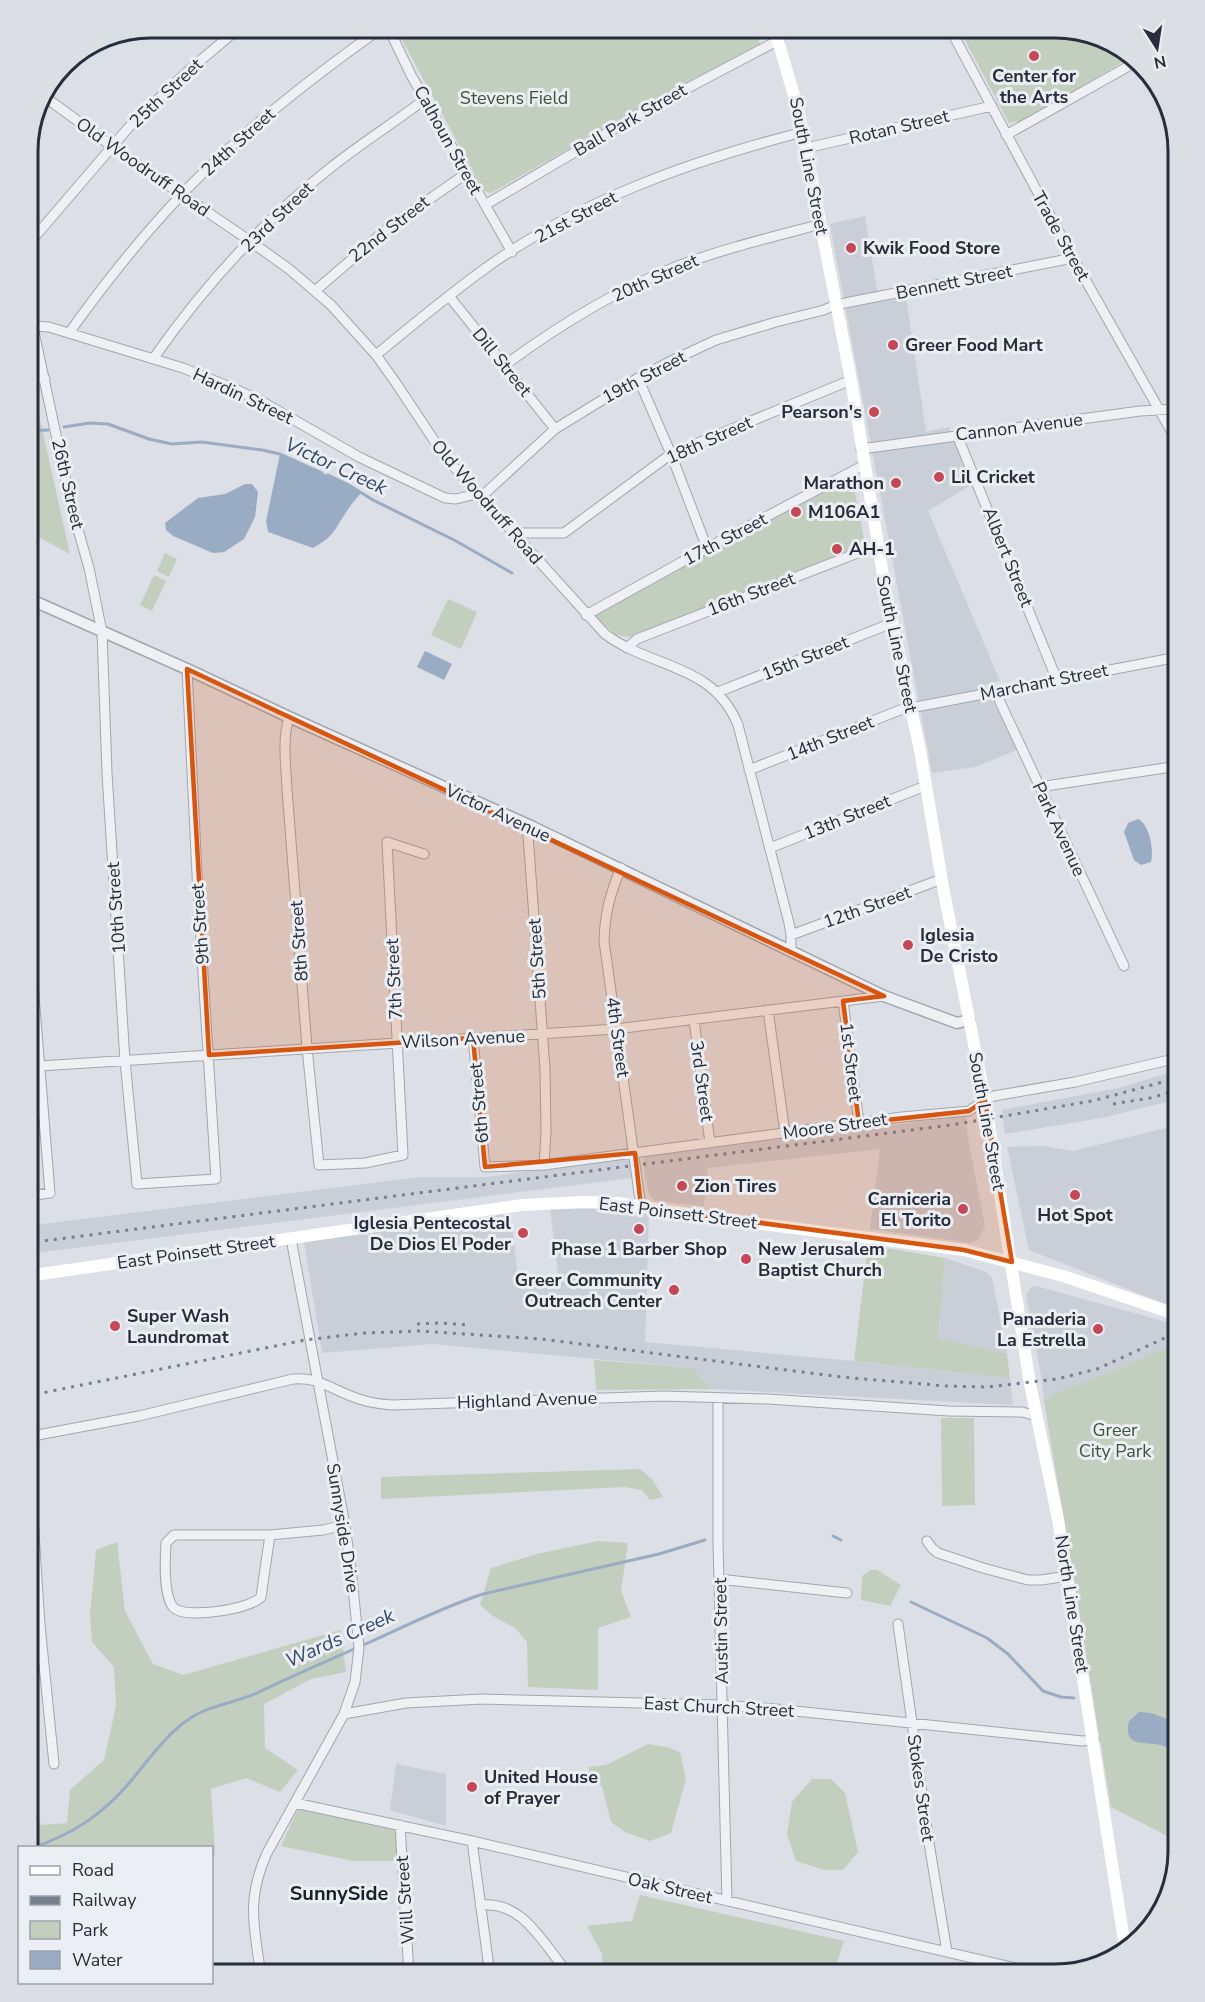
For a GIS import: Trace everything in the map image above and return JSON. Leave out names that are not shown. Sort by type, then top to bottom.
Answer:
[{"type":"main road","name":"South Line Street","points":[[778,40],[803,132],[821,224],[892,623],[985,1100],[1012,1262]]},
{"type":"main road","name":"East Poinsett Street","points":[[38,1274],[522,1205],[618,1203],[964,1250],[1115,1293],[1168,1312]]},
{"type":"main road","name":"North Line Street","points":[[1012,1262],[1012,1276],[1068,1576],[1124,1940]]},
{"type":"street","name":"25th Street","points":[[38,233],[112,146],[168,89],[227,38]]},
{"type":"street","name":"24th Street","points":[[69,333],[116,271],[182,194],[292,93],[368,38]]},
{"type":"street","name":"Calhoun Street","points":[[393,38],[401,57],[513,252]]},
{"type":"street","name":"Trade Street","points":[[956,38],[1073,258],[1168,425]]},
{"type":"street","name":"Ball Park Street","points":[[485,205],[657,104],[778,40]]},
{"type":"street","points":[[1006,135],[1127,67]]},
{"type":"street","name":"23rd Street","points":[[153,359],[174,329],[250,241],[329,169],[374,134],[426,99]]},
{"type":"street","name":"Old Woodruff Road","points":[[49,100],[250,241],[315,291],[354,328],[376,355],[445,458],[605,634],[627,648],[687,672],[718,692],[735,718],[791,935],[791,951]]},
{"type":"street","name":"Rotan Street","points":[[806,148],[992,106]]},
{"type":"street","name":"21st Street","points":[[376,355],[485,269],[587,207],[652,178],[803,132]]},
{"type":"street","name":"22nd Street","points":[[315,291],[388,228],[467,173]]},
{"type":"street","name":"20th Street","points":[[505,365],[581,314],[652,277],[723,251],[821,224]]},
{"type":"street","name":"Bennett Street","points":[[835,305],[1073,258]]},
{"type":"street","name":"Dill Street","points":[[449,296],[555,429]]},
{"type":"street","name":"19th Street","points":[[478,496],[555,429],[638,378],[716,340],[835,305]]},
{"type":"street","name":"Hardin Street","points":[[38,326],[49,327],[192,371],[244,393],[359,457],[445,498],[478,496]]},
{"type":"street","name":"26th Street","points":[[38,348],[71,505],[89,568],[102,633]]},
{"type":"street","points":[[38,378],[45,379]]},
{"type":"street","points":[[638,378],[671,454],[707,548]]},
{"type":"street","name":"18th Street","points":[[511,532],[564,533],[671,454],[850,380]]},
{"type":"street","name":"Cannon Avenue","points":[[861,449],[1168,410]]},
{"type":"street","name":"Albert Street","points":[[957,435],[1058,680]]},
{"type":"street","name":"17th Street","points":[[586,615],[864,465]]},
{"type":"street","name":"16th Street","points":[[627,648],[637,639],[878,545]]},
{"type":"street","name":"Victor Avenue","points":[[38,603],[533,827],[884,996],[957,1023],[969,1020]]},
{"type":"street","name":"15th Street","points":[[718,692],[892,623]]},
{"type":"street","name":"10th Street","points":[[102,633],[107,773],[125,1060],[137,1184]]},
{"type":"street","name":"Marchant Street","points":[[910,707],[1168,659]]},
{"type":"street","name":"9th Street","points":[[137,1184],[216,1179],[187,669]]},
{"type":"street","name":"Park Avenue","points":[[998,691],[1000,702],[1124,966]]},
{"type":"street","name":"14th Street","points":[[749,770],[910,707]]},
{"type":"street","name":"8th Street","points":[[289,717],[285,755],[287,789],[307,1048],[319,1165]]},
{"type":"street","points":[[1040,787],[1168,768]]},
{"type":"street","name":"13th Street","points":[[770,848],[925,786]]},
{"type":"street","name":"5th Street","points":[[533,827],[528,835],[546,1101],[544,1165]]},
{"type":"street","name":"7th Street","points":[[319,1165],[365,1163],[403,1155],[387,842],[424,854]]},
{"type":"street","name":"4th Street","points":[[621,868],[610,893],[605,924],[606,957],[641,1207]]},
{"type":"street","name":"12th Street","points":[[791,935],[942,879]]},
{"type":"street","name":"Wilson Avenue","points":[[40,1066],[616,1029],[884,996]]},
{"type":"street","name":"1st Street","points":[[843,1001],[859,1123]]},
{"type":"street","points":[[768,1010],[785,1133]]},
{"type":"street","name":"3rd Street","points":[[694,1020],[710,1143]]},
{"type":"street","name":"6th Street","points":[[473,1038],[485,1167]]},
{"type":"street","points":[[38,1051],[50,1193],[38,1195]]},
{"type":"street","name":"Moore Street","points":[[485,1167],[544,1165],[859,1123],[969,1111],[994,1096],[1168,1060]]},
{"type":"street","name":"Sunnyside Drive","points":[[259,1964],[252,1908],[259,1870],[344,1714],[355,1682],[359,1648],[345,1525],[291,1239]]},
{"type":"street","name":"Highland Avenue","points":[[38,1435],[139,1416],[305,1378],[317,1380],[352,1397],[371,1403],[392,1405],[663,1396],[851,1404],[949,1411],[1022,1412],[1037,1416]]},
{"type":"street","name":"Austin Street","points":[[718,1398],[719,1579],[727,1901]]},
{"type":"street","points":[[270,1535],[262,1593],[255,1603],[210,1612],[182,1612],[174,1608],[170,1600],[166,1572],[166,1543],[171,1537],[178,1534],[270,1535],[323,1530],[345,1525]]},
{"type":"street","points":[[927,1541],[939,1553],[1005,1575],[1035,1581],[1068,1576]]},
{"type":"street","points":[[719,1579],[847,1593]]},
{"type":"street","points":[[38,1596],[54,1764]]},
{"type":"street","name":"Stokes Street","points":[[898,1624],[947,1952]]},
{"type":"street","name":"East Church Street","points":[[344,1714],[406,1703],[482,1700],[722,1705],[911,1722],[1082,1741],[1094,1740]]},
{"type":"street","name":"Oak Street","points":[[295,1803],[472,1841],[998,1964]]},
{"type":"street","name":"Will Street","points":[[400,1825],[409,1964]]},
{"type":"street","points":[[472,1841],[488,1964]]},
{"type":"street","points":[[480,1905],[503,1905],[513,1910],[536,1932],[561,1964]]},
{"type":"highlighted area","points":[[187,669],[884,996],[843,1001],[859,1123],[969,1111],[985,1100],[1012,1262],[964,1250],[641,1207],[635,1153],[485,1167],[473,1038],[209,1055]]},
{"type":"shaded area","points":[[865,216],[879,302],[906,297],[926,432],[949,427],[971,485],[928,511],[1000,681],[985,685],[1017,750],[975,767],[932,773],[830,224]]},
{"type":"shaded area","points":[[1168,1073],[1168,1102],[1107,1117],[1005,1134],[1002,1110],[1118,1088]]},
{"type":"shaded area","points":[[966,1116],[985,1226],[979,1239],[971,1243],[870,1229],[880,1149],[708,1168],[704,1206],[655,1201],[649,1194],[645,1176],[643,1156]]},
{"type":"shaded area","points":[[1168,1127],[1168,1305],[1029,1250],[1007,1147],[1043,1146],[1073,1151]]},
{"type":"shaded area","points":[[630,1158],[632,1178],[38,1253],[38,1225],[420,1177],[486,1177]]},
{"type":"shaded area","points":[[550,1208],[649,1212],[645,1342],[1010,1378],[1013,1405],[711,1389],[693,1368],[432,1344],[322,1353],[304,1242],[511,1213],[518,1280],[558,1274]]},
{"type":"shaded area","points":[[945,1258],[986,1272],[992,1278],[1007,1354],[938,1338]]},
{"type":"shaded area","points":[[1036,1286],[1168,1322],[1168,1347],[1123,1367],[1054,1393],[1044,1401],[1026,1295],[1031,1287]]},
{"type":"shaded area","points":[[396,1764],[446,1774],[446,1826],[390,1810]]},
{"type":"green space","name":"Stevens Field","points":[[401,38],[758,38],[760,44],[661,96],[491,193],[484,191]]},
{"type":"green space","points":[[964,38],[1077,40],[1104,49],[1123,62],[1025,120],[1009,123]]},
{"type":"green space","points":[[38,410],[70,554],[38,537]]},
{"type":"green space","points":[[848,483],[854,487],[864,538],[858,547],[629,637],[616,635],[595,617],[596,612],[840,484]]},
{"type":"green space","points":[[165,553],[177,559],[169,577],[157,571]]},
{"type":"green space","points":[[154,575],[166,581],[152,611],[140,605]]},
{"type":"green space","points":[[448,599],[477,612],[461,649],[431,635]]},
{"type":"green space","points":[[868,1245],[945,1258],[938,1338],[1007,1354],[1010,1378],[854,1361]]},
{"type":"green space","name":"Greer City Park","points":[[1168,1347],[1168,1836],[1111,1807],[1044,1401],[1054,1393],[1123,1367]]},
{"type":"green space","points":[[594,1360],[693,1368],[711,1389],[596,1390]]},
{"type":"green space","points":[[941,1418],[974,1418],[975,1505],[942,1506]]},
{"type":"green space","points":[[640,1469],[652,1479],[663,1497],[650,1500],[642,1490],[625,1487],[381,1499],[381,1477]]},
{"type":"green space","points":[[598,1541],[628,1543],[621,1591],[631,1617],[598,1628],[598,1690],[528,1687],[527,1642],[515,1628],[493,1616],[480,1605],[491,1568],[537,1554]]},
{"type":"green space","points":[[117,1542],[125,1611],[153,1664],[183,1675],[341,1630],[346,1672],[311,1679],[264,1704],[265,1748],[298,1770],[280,1792],[246,1778],[211,1789],[215,1852],[213,1859],[213,1846],[38,1846],[38,1821],[42,1825],[67,1823],[70,1790],[104,1760],[116,1706],[114,1667],[92,1642],[90,1615],[96,1550]]},
{"type":"green space","points":[[870,1570],[877,1570],[901,1585],[890,1606],[861,1600],[862,1576]]},
{"type":"green space","points":[[648,1744],[680,1752],[686,1779],[671,1833],[650,1841],[625,1832],[611,1822],[602,1786],[589,1778],[589,1767],[606,1765]]},
{"type":"green space","points":[[812,1779],[831,1779],[845,1793],[858,1852],[843,1870],[824,1870],[796,1861],[787,1834],[792,1802]]},
{"type":"green space","points":[[306,1808],[396,1828],[397,1861],[353,1861],[281,1846],[297,1811]]},
{"type":"green space","points":[[640,1895],[844,1941],[837,1964],[602,1964],[602,1954],[587,1926],[632,1921]]},
{"type":"water","points":[[280,454],[347,484],[361,493],[331,535],[313,548],[268,532],[266,521]]},
{"type":"water","points":[[245,484],[252,484],[258,492],[255,517],[244,539],[224,552],[213,553],[173,536],[166,530],[165,523],[198,498],[225,494]]},
{"type":"water","points":[[425,651],[452,664],[444,680],[417,667]]},
{"type":"water","points":[[1138,819],[1146,827],[1152,851],[1151,862],[1141,865],[1134,860],[1124,832],[1128,823]]},
{"type":"water","points":[[1139,1712],[1151,1713],[1168,1719],[1168,1748],[1136,1742],[1129,1736],[1129,1721]]},
{"type":"waterway","name":"Victor Creek","points":[[64,427],[90,423],[108,424],[149,439],[172,444],[202,442],[262,450],[280,454],[322,473]]},
{"type":"waterway","name":"Victor Creek","points":[[38,430],[48,430]]},
{"type":"waterway","name":"Victor Creek","points":[[328,475],[456,541],[512,573]]},
{"type":"waterway","name":"Wards Creek","points":[[833,1536],[841,1540]]},
{"type":"waterway","name":"Wards Creek","points":[[38,1846],[74,1830],[97,1814],[119,1794],[180,1725],[205,1710],[257,1693],[426,1616],[483,1594],[659,1554],[705,1540]]},
{"type":"waterway","name":"Wards Creek","points":[[911,1602],[987,1638],[1008,1654],[1043,1691],[1061,1697],[1074,1698]]},
{"type":"railway","points":[[38,1242],[951,1125],[1092,1101],[1168,1081]]},
{"type":"railway","points":[[1113,1104],[1168,1093]]},
{"type":"railway","points":[[417,1324],[471,1325]]},
{"type":"railway","points":[[38,1394],[305,1340],[364,1333],[420,1331],[541,1339],[842,1377],[946,1386],[988,1387],[1057,1379],[1097,1369],[1168,1337]]},
{"type":"place","name":"Center for the Arts","points":[[1034,56]]},
{"type":"place","name":"Kwik Food Store","points":[[851,248]]},
{"type":"place","name":"Greer Food Mart","points":[[893,345]]},
{"type":"place","name":"Pearson's","points":[[874,412]]},
{"type":"place","name":"Lil Cricket","points":[[939,477]]},
{"type":"place","name":"Marathon","points":[[896,483]]},
{"type":"place","name":"M106A1","points":[[796,512]]},
{"type":"place","name":"AH-1","points":[[837,549]]},
{"type":"place","name":"Iglesia De Cristo","points":[[908,945]]},
{"type":"place","name":"Zion Tires","points":[[682,1186]]},
{"type":"place","name":"Hot Spot","points":[[1075,1195]]},
{"type":"place","name":"Carniceria El Torito","points":[[963,1209]]},
{"type":"place","name":"Phase 1 Barber Shop","points":[[639,1229]]},
{"type":"place","name":"Iglesia Pentecostal De Dios El Poder","points":[[523,1233]]},
{"type":"place","name":"New Jerusalem Baptist Church","points":[[746,1259]]},
{"type":"place","name":"Greer Community Outreach Center","points":[[674,1290]]},
{"type":"place","name":"Super Wash Laundromat","points":[[115,1326]]},
{"type":"place","name":"Panaderia La Estrella","points":[[1098,1329]]},
{"type":"place","name":"United House of Prayer","points":[[472,1787]]},
{"type":"district","name":"SunnySide","points":[[339,1893]]}]
